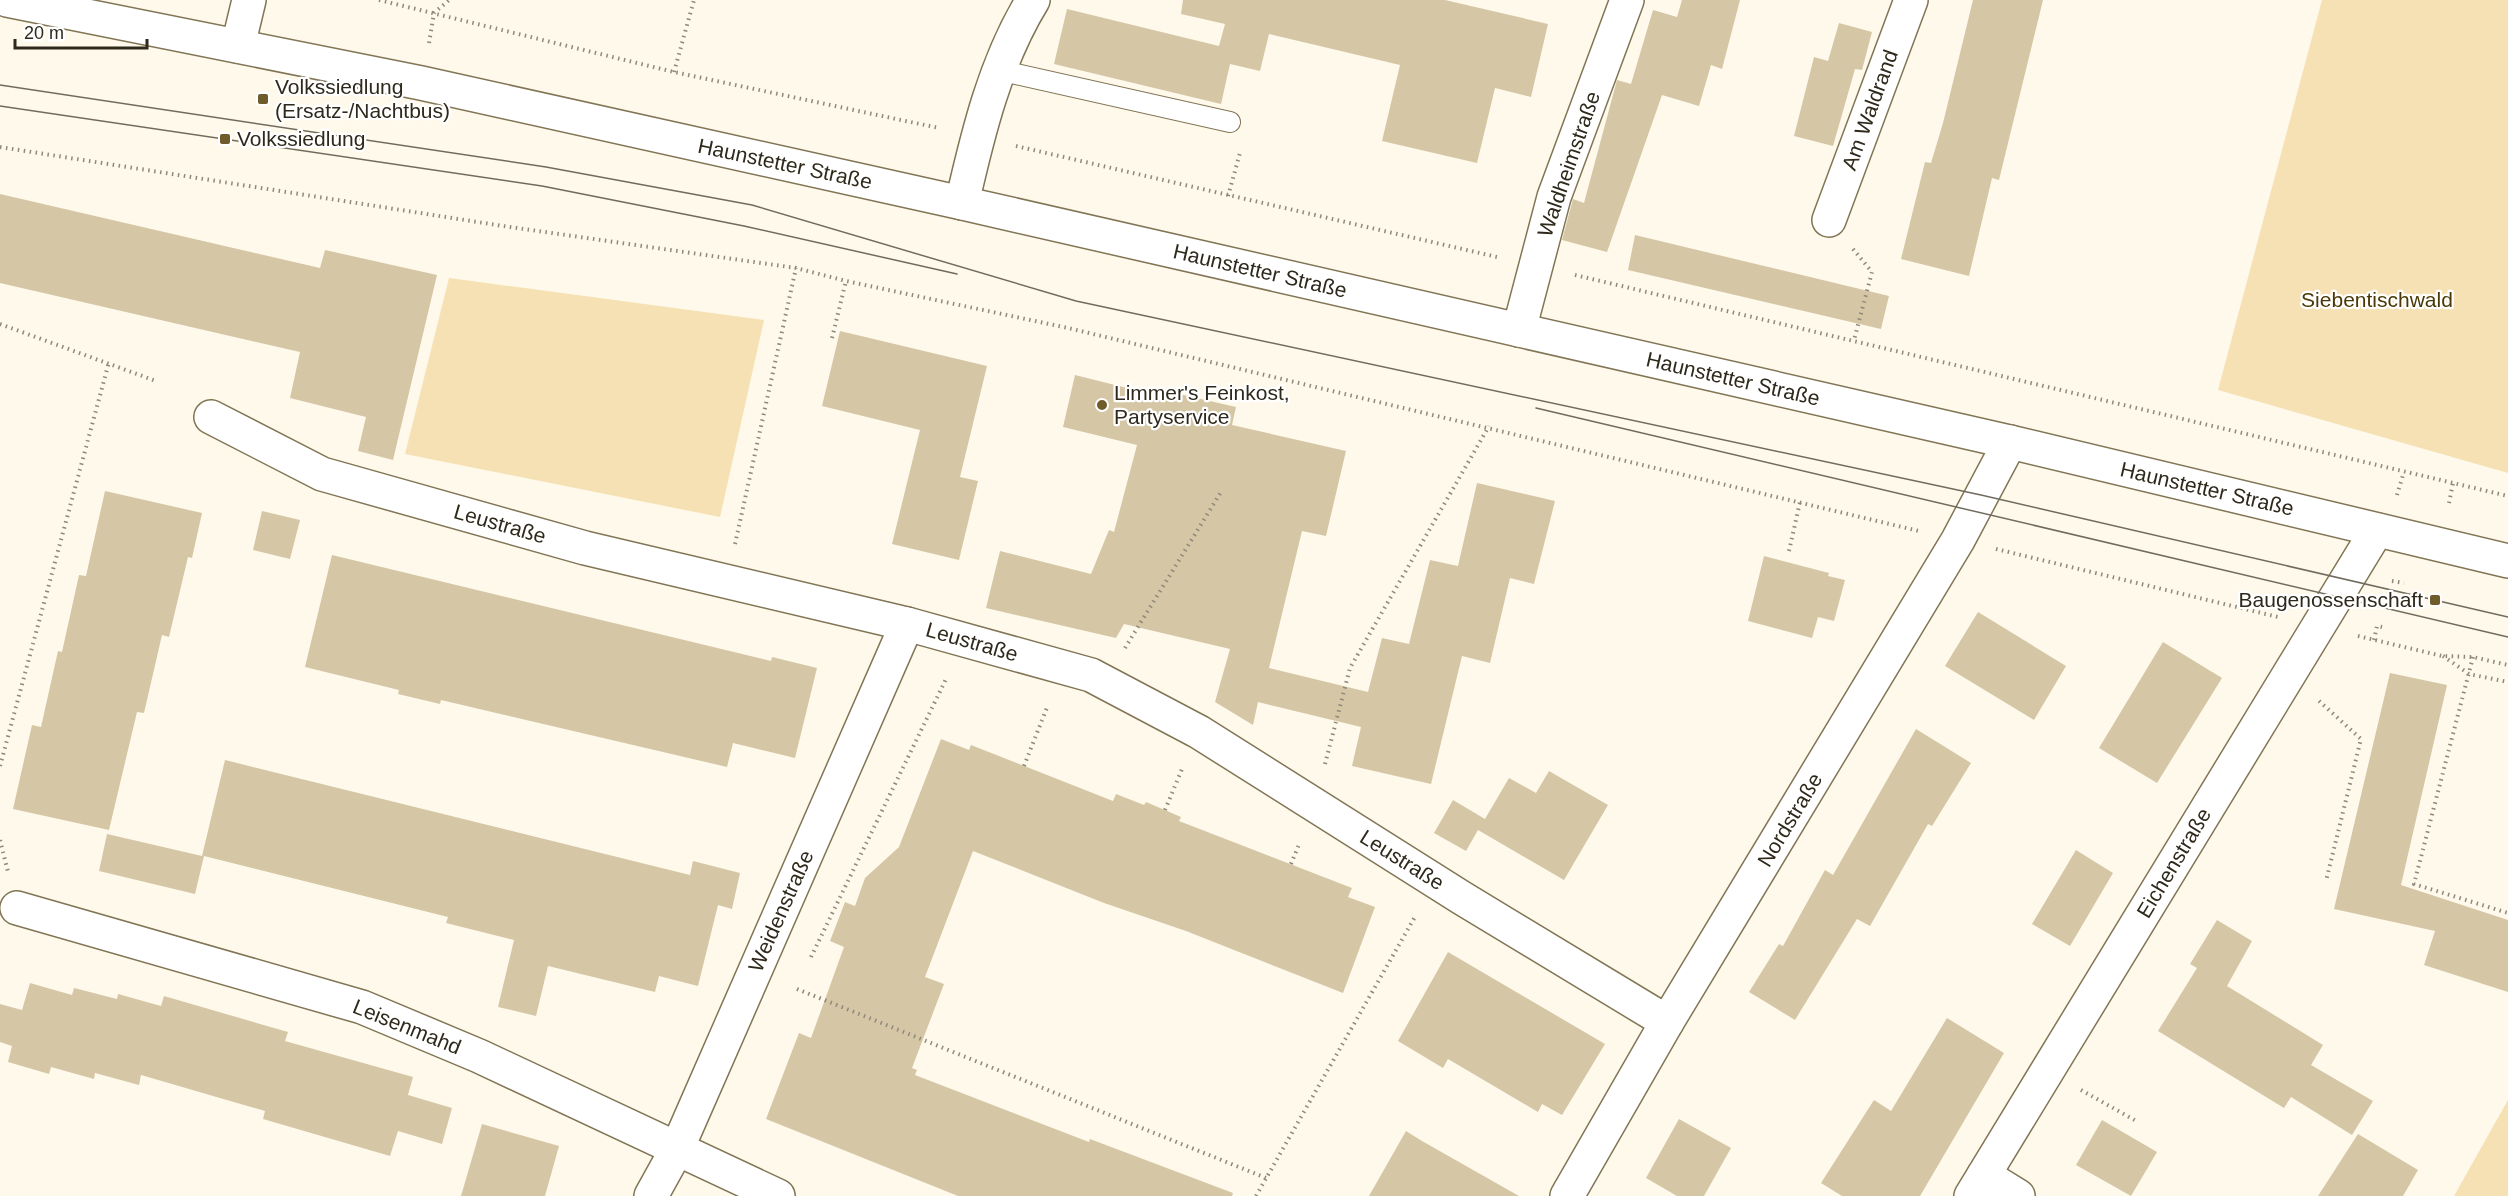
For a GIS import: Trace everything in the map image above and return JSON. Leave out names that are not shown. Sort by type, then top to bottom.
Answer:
[{"type":"street","name":"Haunstetter Straße","points":[[7,0],[421,83],[962,203],[2010,442],[2508,561]]},
{"type":"street","points":[[238,46],[249,0]]},
{"type":"street","name":"Waldheimstraße","points":[[1519,330],[1554,197],[1627,0]]},
{"type":"street","name":"Am Waldrand","points":[[1829,220],[1911,0]]},
{"type":"street","points":[[962,203],[977,136],[998,70],[1024,5]]},
{"type":"street","name":"Leustraße","points":[[211,417],[322,474],[585,548],[907,624],[1063,667],[1104,682],[1198,732],[1667,1022]]},
{"type":"street","name":"Nordstraße","points":[[1567,1196],[1667,1022],[1958,540],[2010,442]]},
{"type":"street","name":"Eichenstraße","points":[[1977,1186],[2289,674],[2320,627],[2377,530]]},
{"type":"street","name":"Weidenstraße","points":[[651,1196],[677,1149],[907,624]]},
{"type":"street","name":"Leisenmahd","points":[[16,908],[362,1007],[480,1056],[778,1196]]},
{"type":"street","points":[[1977,1186],[2018,1196]]},
{"type":"lane","points":[[998,70],[1230,122]]},
{"type":"path","points":[[379,0],[674,72],[977,136],[1854,340],[2508,496]]},
{"type":"path","points":[[421,83],[434,13],[449,0]]},
{"type":"path","points":[[674,72],[694,0]]},
{"type":"path","points":[[0,147],[502,226],[796,268],[846,281],[1068,328],[1489,426],[2442,656],[2473,657],[2508,665]]},
{"type":"path","points":[[1829,220],[1872,272],[1854,340]]},
{"type":"path","points":[[727,580],[796,268]]},
{"type":"path","points":[[832,338],[846,281]]},
{"type":"path","points":[[0,324],[156,381]]},
{"type":"path","points":[[0,766],[109,362]]},
{"type":"path","points":[[1314,805],[1350,668],[1489,426]]},
{"type":"path","points":[[2448,503],[2453,483]]},
{"type":"path","points":[[1104,682],[1221,492]]},
{"type":"path","points":[[1790,551],[1800,502]]},
{"type":"path","points":[[2374,640],[2377,626],[2382,627]]},
{"type":"path","points":[[811,957],[964,640]]},
{"type":"path","points":[[2442,656],[2469,674],[2508,682]]},
{"type":"path","points":[[2473,657],[2414,884],[2508,913]]},
{"type":"path","points":[[1024,766],[1063,667]]},
{"type":"path","points":[[2289,674],[2361,739],[2326,881]]},
{"type":"path","points":[[1256,1196],[1436,881]]},
{"type":"path","points":[[797,989],[1266,1179]]},
{"type":"path","points":[[2047,1072],[2138,1122]]},
{"type":"green space","name":"Siebentischwald","points":[[2322,0],[2508,0],[2508,473],[2218,390]]},
{"type":"green space","points":[[449,278],[764,320],[720,517],[405,454]]},
{"type":"green space","points":[[2508,1100],[2508,1196],[2454,1196]]},
{"type":"building","points":[[1183,0],[1445,0],[1548,24],[1531,97],[1495,88],[1477,163],[1382,141],[1400,65],[1269,34],[1260,71],[1230,64],[1221,104],[1054,64],[1067,9],[1219,46],[1225,24],[1181,14]]},
{"type":"building","points":[[1682,0],[1740,0],[1722,69],[1711,65],[1699,106],[1662,95],[1607,252],[1562,240],[1573,199],[1584,203],[1617,80],[1631,84],[1653,10],[1677,17]]},
{"type":"building","points":[[1973,0],[2043,0],[1999,180],[1992,178],[1969,276],[1901,259],[1925,162],[1931,163],[1943,123]]},
{"type":"building","points":[[1839,23],[1872,32],[1862,70],[1855,69],[1833,146],[1794,136],[1814,57],[1828,61]]},
{"type":"building","points":[[0,194],[320,268],[325,250],[437,275],[393,460],[358,451],[366,417],[290,398],[300,352],[0,283]]},
{"type":"building","points":[[1635,235],[1889,296],[1881,329],[1628,270]]},
{"type":"building","points":[[840,331],[987,366],[960,477],[978,481],[959,560],[892,544],[920,430],[822,406]]},
{"type":"building","points":[[1075,375],[1151,394],[1153,388],[1236,407],[1232,425],[1346,451],[1326,536],[1302,531],[1269,668],[1368,692],[1382,638],[1409,644],[1430,560],[1458,566],[1477,483],[1555,501],[1534,584],[1510,578],[1490,663],[1462,656],[1431,784],[1352,766],[1361,727],[1258,702],[1253,725],[1215,702],[1230,649],[1124,624],[1116,638],[986,608],[1000,551],[1091,574],[1109,530],[1114,532],[1137,445],[1063,427]]},
{"type":"building","points":[[105,491],[202,513],[192,558],[188,557],[169,637],[162,635],[144,713],[137,712],[109,830],[13,809],[32,725],[41,727],[58,651],[62,652],[79,575],[86,576]]},
{"type":"building","points":[[262,511],[300,520],[290,559],[253,550]]},
{"type":"building","points":[[332,555],[771,661],[772,657],[817,668],[795,758],[733,743],[727,767],[441,700],[440,704],[398,694],[399,690],[305,667]]},
{"type":"building","points":[[1764,556],[1829,573],[1828,576],[1845,580],[1834,621],[1818,617],[1812,638],[1748,621]]},
{"type":"building","points":[[1978,612],[2066,666],[2034,720],[1945,666]]},
{"type":"building","points":[[2163,642],[2222,678],[2157,783],[2099,748]]},
{"type":"building","points":[[2390,673],[2447,685],[2401,885],[2508,920],[2508,992],[2424,965],[2435,931],[2334,909]]},
{"type":"building","points":[[1916,729],[1971,763],[1932,826],[1928,824],[1870,926],[1857,919],[1795,1020],[1749,992],[1779,944],[1783,946],[1825,870],[1833,875]]},
{"type":"building","points":[[941,739],[969,750],[971,745],[1113,801],[1116,794],[1144,805],[1146,802],[1181,817],[1179,821],[1352,888],[1348,897],[1375,907],[1343,993],[973,851],[925,977],[944,984],[912,1068],[917,1070],[915,1075],[1089,1142],[1090,1139],[1233,1193],[1232,1196],[958,1196],[766,1119],[799,1033],[811,1038],[844,947],[830,941],[845,902],[855,906],[865,878],[899,847]]},
{"type":"building","points":[[225,760],[690,875],[693,861],[740,873],[732,909],[718,905],[698,986],[659,976],[655,992],[548,966],[536,1016],[498,1007],[514,940],[446,923],[448,917],[204,856],[195,894],[99,871],[107,834],[202,856]]},
{"type":"building","points":[[1549,771],[1608,805],[1564,880],[1478,830],[1466,851],[1434,833],[1453,800],[1485,819],[1509,778],[1536,793]]},
{"type":"building","points":[[2076,850],[2113,873],[2070,946],[2032,924]]},
{"type":"building","points":[[2217,920],[2252,941],[2227,986],[2323,1045],[2311,1065],[2373,1101],[2352,1135],[2291,1097],[2284,1108],[2158,1031],[2197,968],[2190,964]]},
{"type":"building","points":[[1448,952],[1605,1044],[1562,1115],[1542,1104],[1538,1112],[1448,1059],[1443,1068],[1398,1041]]},
{"type":"building","points":[[30,983],[72,995],[74,988],[117,999],[118,994],[161,1006],[164,996],[288,1032],[285,1041],[413,1077],[408,1095],[452,1108],[442,1144],[398,1131],[390,1156],[263,1119],[265,1111],[141,1075],[139,1085],[95,1073],[94,1079],[51,1067],[49,1074],[8,1062],[12,1046],[0,1042],[0,1004],[22,1010]]},
{"type":"building","points":[[1947,1018],[2004,1053],[1920,1196],[1842,1196],[1821,1183],[1874,1100],[1891,1111]]},
{"type":"building","points":[[1679,1119],[1731,1148],[1704,1196],[1677,1196],[1646,1178]]},
{"type":"building","points":[[2102,1120],[2157,1152],[2131,1196],[2076,1165]]},
{"type":"building","points":[[482,1124],[559,1146],[545,1196],[461,1196]]},
{"type":"building","points":[[1406,1131],[1422,1141],[1519,1196],[1369,1196]]},
{"type":"building","points":[[2358,1134],[2418,1170],[2403,1196],[2318,1196]]},
{"type":"tram line","points":[[0,85],[546,167],[752,205],[1076,301],[1981,495],[2508,617]]},
{"type":"tram line","points":[[0,106],[542,186],[744,226],[957,274]]},
{"type":"tram line","points":[[1536,408],[2508,637]]},
{"type":"place","name":"Volkssiedlung (Ersatz-/Nachtbus)","points":[[263,99]]},
{"type":"place","name":"Volkssiedlung","points":[[225,139]]},
{"type":"place","name":"Limmer's Feinkost, Partyservice","points":[[1102,405]]},
{"type":"place","name":"Baugenossenschaft","points":[[2435,600]]}]
